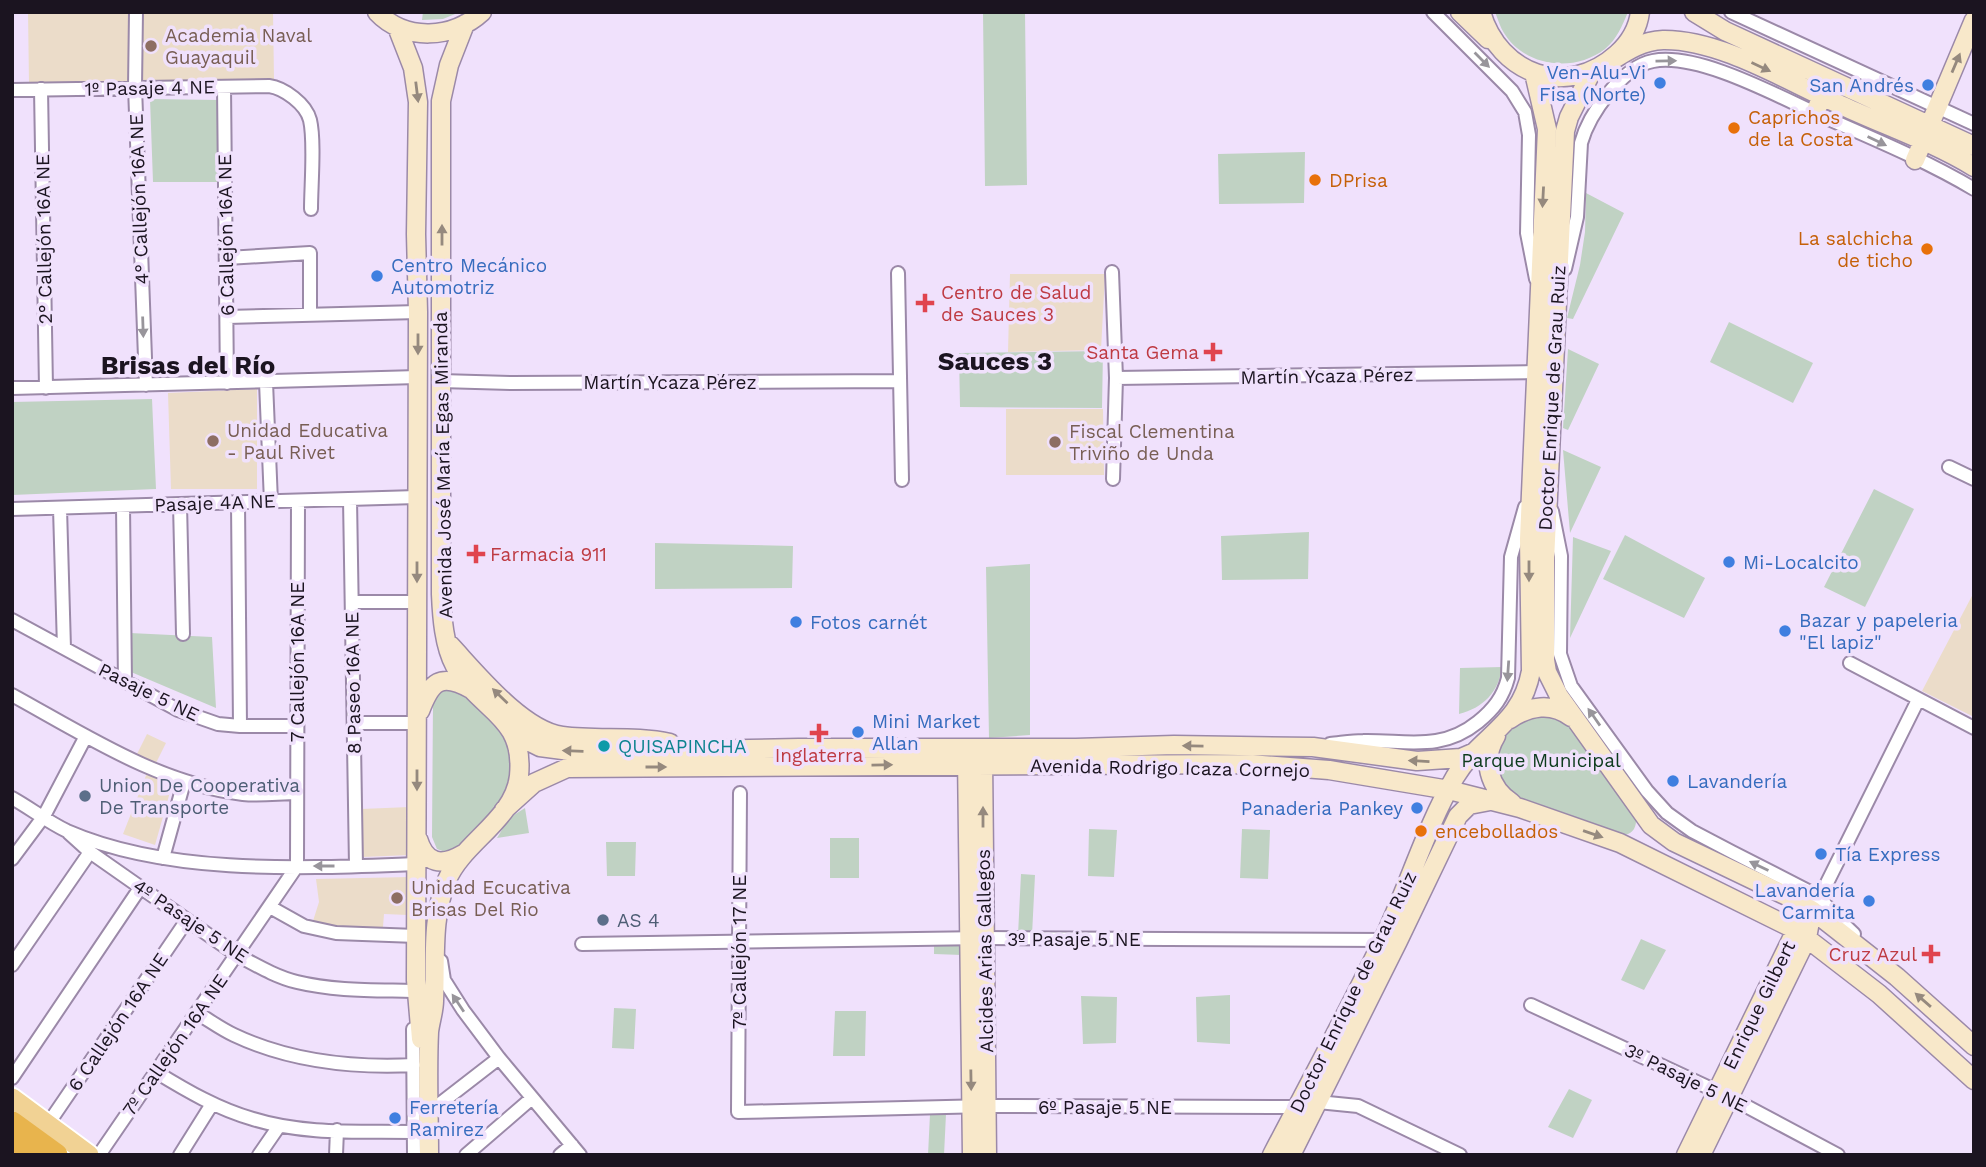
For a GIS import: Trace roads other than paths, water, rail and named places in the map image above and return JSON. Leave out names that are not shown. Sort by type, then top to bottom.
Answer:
[{"type":"highway","points":[[12,1123],[56,1155]]},
{"type":"highway","points":[[12,1151],[26,1145],[44,1155]]},
{"type":"main road","points":[[12,1098],[89,1155]]},
{"type":"street","name":"4° Callejón 16A NE","points":[[136,12],[135,87],[146,385]]},
{"type":"street","points":[[377,14],[397,27],[416,33],[437,34],[466,24],[482,12]]},
{"type":"street","points":[[1433,12],[1512,91],[1525,112],[1529,135],[1527,233],[1538,293]]},
{"type":"street","points":[[1460,12],[1502,53],[1525,69],[1551,77],[1579,75],[1598,68],[1642,43],[1664,40],[1687,42],[1749,62],[1822,96],[1839,114],[1915,160],[1974,189]]},
{"type":"street","points":[[1481,12],[1486,30],[1502,53]]},
{"type":"street","name":"Doctor Enrique de Grau Ruiz","points":[[1577,722],[1553,686],[1545,660],[1545,561],[1565,131],[1569,117],[1598,68],[1626,46],[1639,21],[1640,12]]},
{"type":"street","points":[[1694,12],[1725,31],[1974,146]]},
{"type":"street","points":[[1731,12],[1974,124]]},
{"type":"street","points":[[1915,160],[1974,20]]},
{"type":"street","name":"Avenida José María Egas Miranda","points":[[425,1154],[436,924],[447,879],[464,854],[504,810],[515,792],[519,775],[517,744],[503,720],[471,689],[450,657],[441,594],[441,101],[449,65],[466,24]]},
{"type":"street","name":"Avenida José María Egas Miranda","points":[[397,27],[413,68],[418,102],[417,836],[414,985],[421,1030],[425,1154]]},
{"type":"street","points":[[1556,303],[1577,217],[1581,142],[1598,107],[1621,80],[1650,61],[1682,61],[1741,80],[1815,113],[1839,114],[1923,142],[1974,167]]},
{"type":"street","name":"Doctor Enrique de Grau Ruiz","points":[[1291,1155],[1391,941],[1449,790],[1462,767],[1504,725],[1525,691],[1531,671],[1529,539],[1547,129],[1534,73]]},
{"type":"street","name":"1º Pasaje 4 NE","points":[[12,90],[269,86],[286,92],[302,106],[310,120],[311,209]]},
{"type":"street","name":"6 Callejón 16A NE","points":[[224,87],[227,383]]},
{"type":"street","name":"2° Callejón 16A NE","points":[[41,89],[46,388]]},
{"type":"street","points":[[1815,113],[1822,96]]},
{"type":"street","points":[[227,258],[310,253],[310,314]]},
{"type":"street","points":[[898,272],[902,480]]},
{"type":"street","points":[[1112,272],[1116,378],[1113,479]]},
{"type":"street","points":[[227,317],[418,312]]},
{"type":"street","name":"Martín Ycaza Pérez","points":[[1116,378],[1537,372]]},
{"type":"street","points":[[12,388],[418,377]]},
{"type":"street","name":"Martín Ycaza Pérez","points":[[441,381],[900,381]]},
{"type":"street","points":[[266,382],[271,502]]},
{"type":"street","points":[[1949,467],[1974,479]]},
{"type":"street","name":"Doctor Enrique de Grau Ruiz","points":[[1313,747],[1363,741],[1410,743],[1446,740],[1471,727],[1494,708],[1502,697],[1508,678],[1511,557],[1531,483]]},
{"type":"street","points":[[1548,490],[1561,556],[1560,654],[1571,685],[1647,790],[1667,813],[1816,904],[1974,1046]]},
{"type":"street","name":"Pasaje 4A NE","points":[[12,509],[417,497]]},
{"type":"street","name":"8 Paseo 16A NE","points":[[350,499],[356,866]]},
{"type":"street","name":"7 Callejón 16A NE","points":[[297,866],[298,501]]},
{"type":"street","points":[[238,503],[240,726]]},
{"type":"street","points":[[180,504],[183,634]]},
{"type":"street","points":[[123,506],[125,682]]},
{"type":"street","points":[[61,508],[64,648]]},
{"type":"street","points":[[352,602],[417,602]]},
{"type":"street","name":"Pasaje 5 NE","points":[[12,620],[178,710],[218,724],[296,726]]},
{"type":"street","points":[[447,641],[517,712],[547,733],[572,737],[647,738],[701,749]]},
{"type":"street","points":[[1850,663],[1974,728]]},
{"type":"street","points":[[354,723],[417,721],[426,696],[435,684],[452,680],[471,689]]},
{"type":"street","points":[[12,695],[159,773],[184,782],[245,794],[297,793]]},
{"type":"street","points":[[1816,904],[1917,700]]},
{"type":"street","points":[[1520,808],[1500,794],[1488,769],[1489,751],[1504,725],[1528,709],[1549,707],[1566,713],[1577,722],[1651,825],[1674,842],[1793,899],[1816,904]]},
{"type":"street","name":"Avenida Rodrigo Icaza Cornejo","points":[[503,720],[530,742],[550,750],[578,752],[701,749],[1249,764],[1329,770],[1493,800],[1620,843],[1653,857],[1801,934],[1878,994],[1974,1080]]},
{"type":"street","points":[[12,859],[44,816],[86,736]]},
{"type":"street","name":"Avenida Rodrigo Icaza Cornejo","points":[[504,810],[534,783],[567,768],[1313,747],[1430,761],[1461,758],[1483,745]]},
{"type":"street","name":"Alcides Arias Gallegos","points":[[975,757],[979,1106],[987,1155]]},
{"type":"street","points":[[163,858],[184,782]]},
{"type":"street","name":"7º Callejón 17 NE","points":[[738,1112],[740,793]]},
{"type":"street","points":[[12,798],[66,830],[133,852],[163,858],[200,864],[416,864]]},
{"type":"street","name":"Doctor Enrique de Grau Ruiz","points":[[1272,1155],[1458,816],[1469,805],[1493,800]]},
{"type":"street","points":[[1620,843],[1632,841],[1640,834],[1644,824],[1640,810]]},
{"type":"street","name":"4º Pasaje 5 NE","points":[[66,830],[90,852],[237,955],[294,981],[328,988],[414,985]]},
{"type":"street","points":[[417,836],[424,852],[436,862],[447,863],[464,854]]},
{"type":"street","points":[[12,965],[90,852]]},
{"type":"street","name":"7º Callejón 16A NE","points":[[99,1155],[297,866]]},
{"type":"street","points":[[12,1078],[140,888]]},
{"type":"street","name":"Enrique Gilbert","points":[[1701,1155],[1723,1095],[1816,904]]},
{"type":"street","points":[[270,907],[304,926],[336,933],[416,936]]},
{"type":"street","name":"6 Callejón 16A NE","points":[[48,1124],[187,920]]},
{"type":"street","points":[[436,924],[444,980],[499,1058],[576,1150],[560,1155]]},
{"type":"street","name":"3º Pasaje 5 NE","points":[[582,944],[977,939],[1391,941]]},
{"type":"street","points":[[414,985],[414,1132],[425,1154]]},
{"type":"street","points":[[425,1154],[436,1106],[437,1031],[434,1005]]},
{"type":"street","name":"3º Pasaje 5 NE","points":[[1531,1005],[1723,1095],[1839,1155]]},
{"type":"street","points":[[197,1013],[233,1035],[273,1050],[325,1062],[377,1066],[414,1065]]},
{"type":"street","points":[[436,1106],[499,1058]]},
{"type":"street","points":[[156,1072],[212,1104],[279,1126],[298,1129],[414,1132]]},
{"type":"street","name":"Enrique Gilbert","points":[[1686,1155],[1723,1095]]},
{"type":"street","points":[[466,1155],[532,1098]]},
{"type":"street","name":"6º Pasaje 5 NE","points":[[738,1112],[979,1106],[1297,1107],[1318,1102],[1358,1106],[1460,1155]]},
{"type":"street","points":[[180,1155],[212,1104]]},
{"type":"street","name":"Alcides Arias Gallegos","points":[[972,1155],[979,1106]]},
{"type":"street","points":[[259,1155],[279,1126]]},
{"type":"street","points":[[337,1130],[337,1155]]},
{"type":"place","name":"Academia Naval Guayaquil","points":[[151,46]]},
{"type":"place","name":"Ven-Alu-Vi Fisa (Norte)","points":[[1660,83]]},
{"type":"place","name":"San Andrés","points":[[1928,85]]},
{"type":"place","name":"Caprichos de la Costa","points":[[1734,128]]},
{"type":"place","name":"DPrisa","points":[[1315,180]]},
{"type":"place","name":"La salchicha de ticho","points":[[1927,249]]},
{"type":"place","name":"Centro Mecánico Automotriz","points":[[377,276]]},
{"type":"place","name":"Centro de Salud de Sauces 3","points":[[925,303]]},
{"type":"place","name":"Santa Gema","points":[[1213,352]]},
{"type":"place","name":"Unidad Educativa - Paul Rivet","points":[[213,441]]},
{"type":"place","name":"Fiscal Clementina Triviño de Unda","points":[[1055,442]]},
{"type":"place","name":"Farmacia 911","points":[[476,554]]},
{"type":"place","name":"Mi-Localcito","points":[[1729,562]]},
{"type":"place","name":"Fotos carnét","points":[[796,622]]},
{"type":"place","name":"Bazar y papeleria \"El lapiz\"","points":[[1785,631]]},
{"type":"place","name":"Mini Market Allan","points":[[858,732]]},
{"type":"place","name":"Inglaterra","points":[[819,733]]},
{"type":"place","name":"QUISAPINCHA","points":[[604,746]]},
{"type":"place","name":"Lavandería","points":[[1673,781]]},
{"type":"place","name":"Union De Cooperativa De Transporte","points":[[85,796]]},
{"type":"place","name":"Panaderia Pankey","points":[[1417,808]]},
{"type":"place","name":"encebollados","points":[[1421,831]]},
{"type":"place","name":"Tía Express","points":[[1821,854]]},
{"type":"place","name":"Unidad Ecucativa Brisas Del Rio","points":[[397,898]]},
{"type":"place","name":"Lavandería Carmita","points":[[1869,901]]},
{"type":"place","name":"AS 4","points":[[603,920]]},
{"type":"place","name":"Cruz Azul","points":[[1931,954]]},
{"type":"place","name":"Ferretería Ramirez","points":[[395,1118]]},
{"type":"district","name":"Sauces 3","points":[[995,361]]},
{"type":"district","name":"Brisas del Río","points":[[188,365]]},
{"type":"park label","name":"Parque Municipal","points":[[1541,760]]}]
